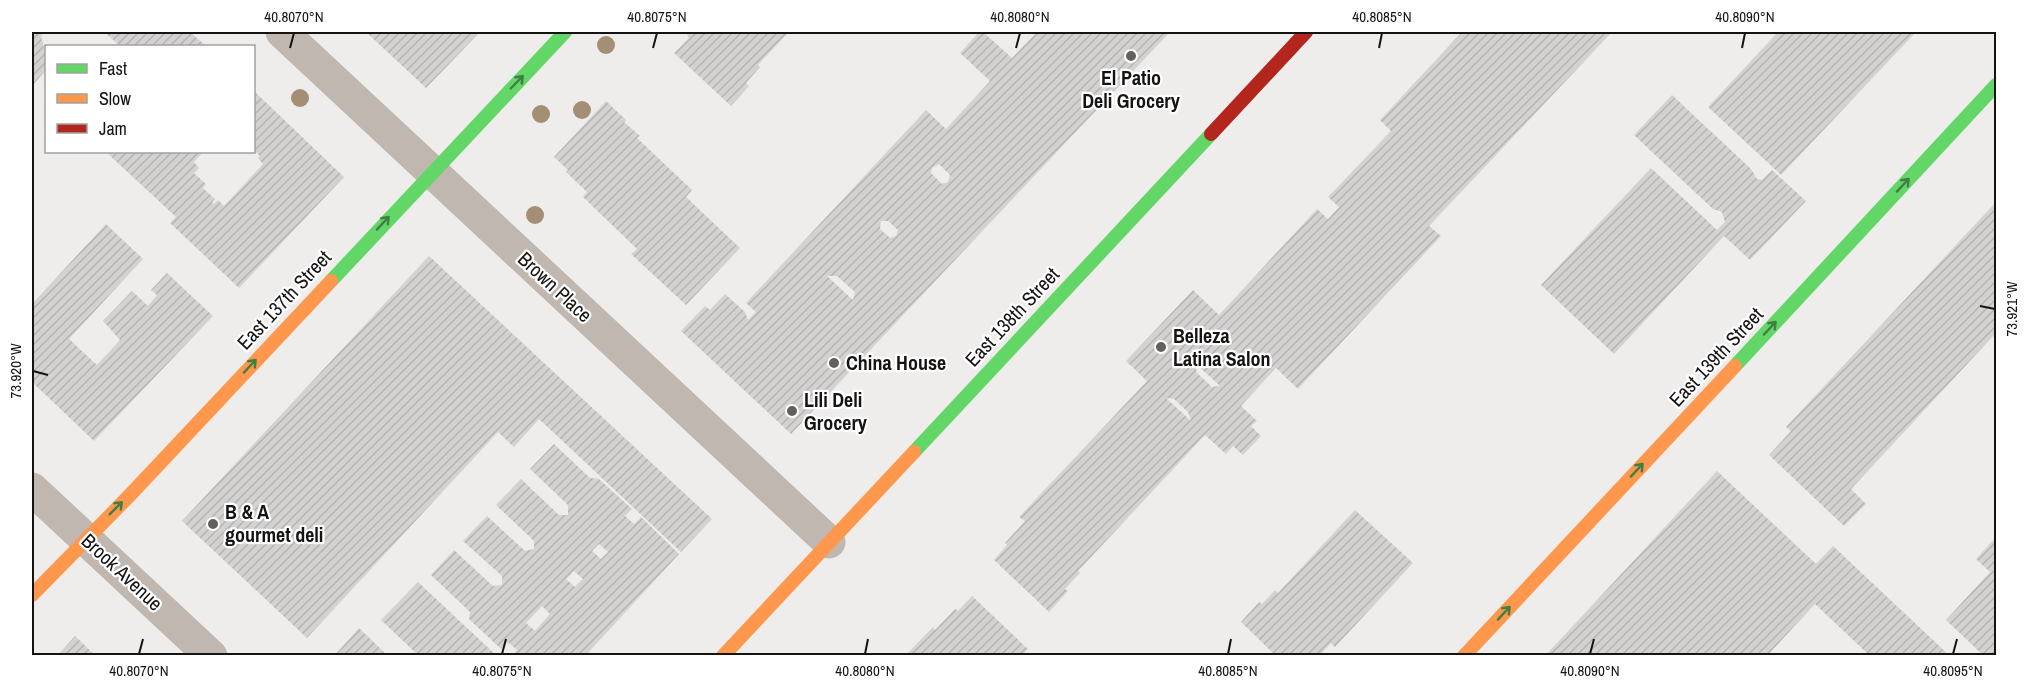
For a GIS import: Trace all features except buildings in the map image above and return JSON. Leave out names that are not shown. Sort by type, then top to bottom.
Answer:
[{"type":"street","name":"Brown Place","points":[[282,32],[829,542]]},
{"type":"street","name":"East 137th Street","points":[[32,595],[565,32]]},
{"type":"street","name":"East 138th Street","points":[[723,656],[1306,32]]},
{"type":"street","name":"East 139th Street","points":[[1464,656],[1996,85]]},
{"type":"street","name":"Brook Avenue","points":[[32,489],[211,656]]},
{"type":"traffic: fast","points":[[331,281],[565,32]]},
{"type":"traffic: fast","points":[[1735,366],[1996,85]]},
{"type":"traffic: fast","points":[[914,452],[1211,134]]},
{"type":"traffic: slow","points":[[32,595],[130,495],[331,281]]},
{"type":"traffic: slow","points":[[1464,656],[1735,366]]},
{"type":"traffic: slow","points":[[723,656],[914,452]]},
{"type":"traffic: jam","points":[[1211,134],[1306,32]]},
{"type":"place","name":"El Patio Deli Grocery","points":[[1131,56]]},
{"type":"place","name":"Belleza Latina Salon","points":[[1161,347]]},
{"type":"place","name":"China House","points":[[834,363]]},
{"type":"place","name":"Lili Deli Grocery","points":[[792,411]]},
{"type":"place","name":"B & A gourmet deli","points":[[213,524]]}]
